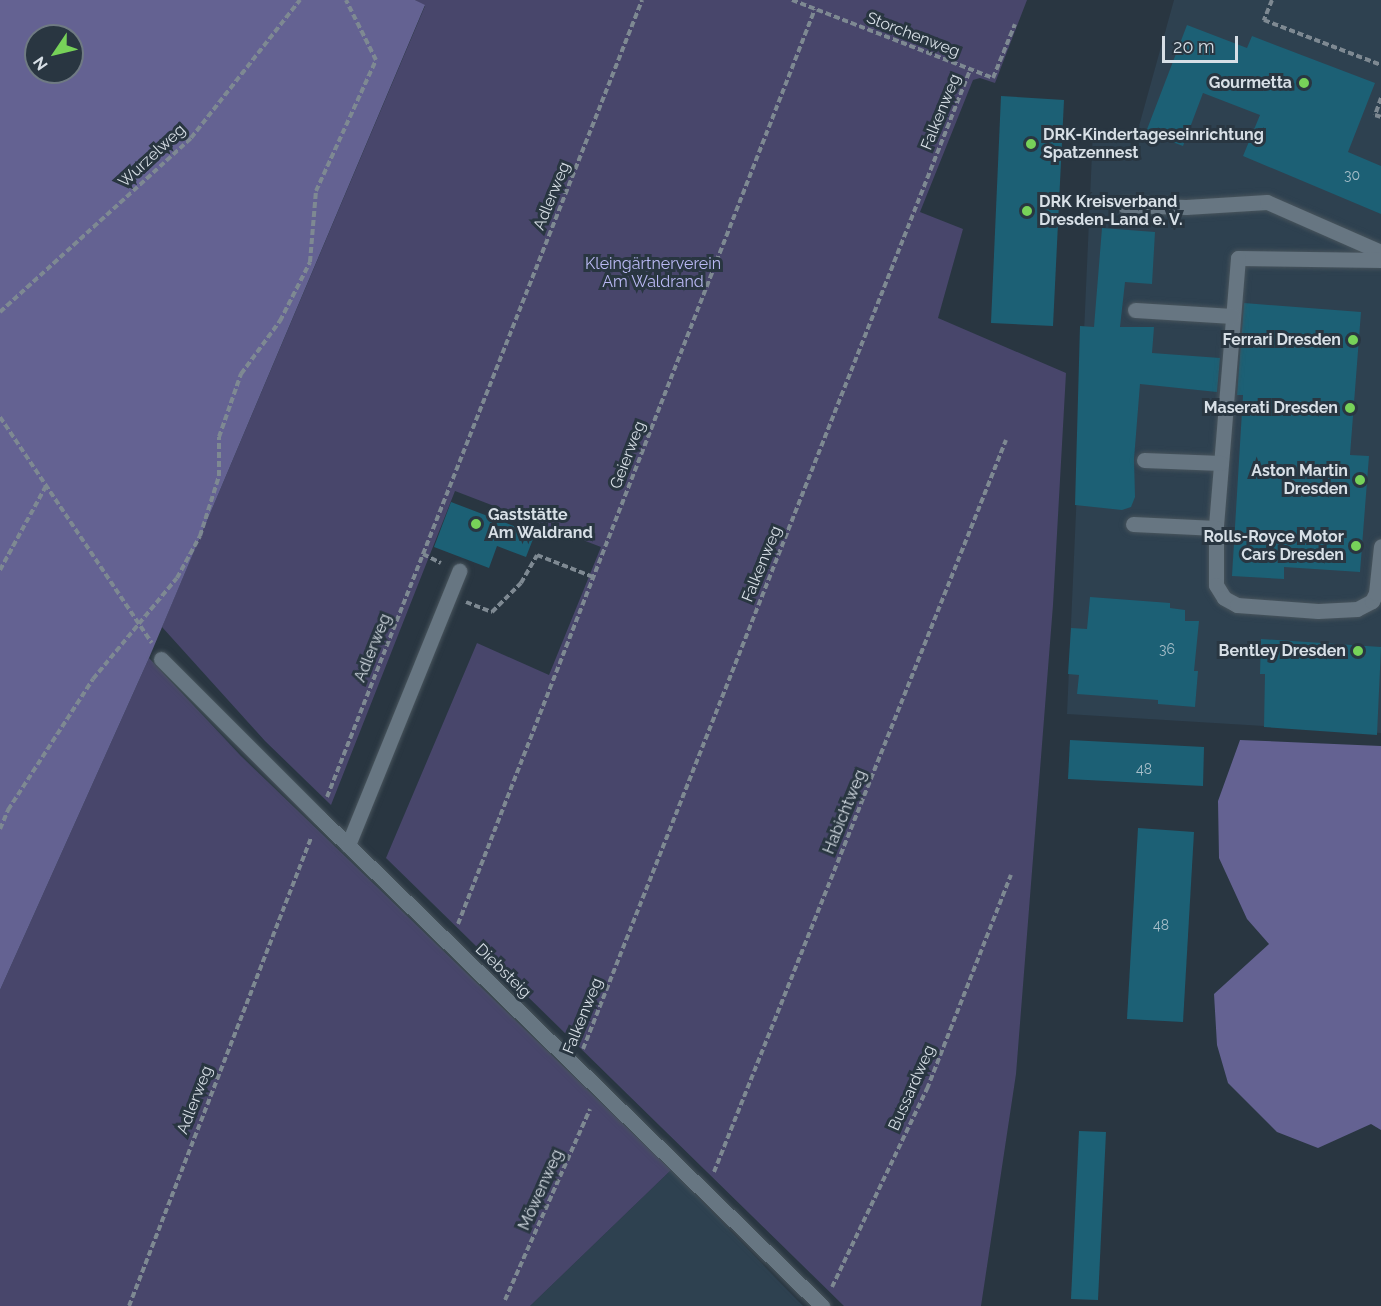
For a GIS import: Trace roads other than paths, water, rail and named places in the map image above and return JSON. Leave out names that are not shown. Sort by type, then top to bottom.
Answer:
[{"type":"lane","points":[[1124,204],[1186,207],[1267,202],[1381,252]]},
{"type":"lane","points":[[1381,260],[1238,258],[1216,528],[1216,585],[1224,598],[1237,604],[1318,611],[1357,609],[1372,601],[1376,593],[1380,573],[1381,546]]},
{"type":"lane","points":[[1135,310],[1233,316]]},
{"type":"lane","points":[[1144,460],[1221,463]]},
{"type":"lane","points":[[1133,524],[1216,528]]},
{"type":"lane","points":[[348,845],[459,571]]},
{"type":"lane","name":"Diebsteig","points":[[161,659],[319,817],[705,1193],[825,1301]]},
{"type":"place","name":"Gourmetta","points":[[1304,83]]},
{"type":"place","name":"DRK-Kindertageseinrichtung Spatzennest","points":[[1031,144]]},
{"type":"place","name":"DRK Kreisverband Dresden-Land e. V.","points":[[1027,211]]},
{"type":"place","name":"Ferrari Dresden","points":[[1353,340]]},
{"type":"place","name":"Maserati Dresden","points":[[1350,408]]},
{"type":"place","name":"Aston Martin Dresden","points":[[1360,480]]},
{"type":"place","name":"Gaststätte Am Waldrand","points":[[476,524]]},
{"type":"place","name":"Rolls-Royce Motor Cars Dresden","points":[[1356,546]]},
{"type":"place","name":"Bentley Dresden","points":[[1358,651]]},
{"type":"park label","name":"Kleingärtnerverein Am Waldrand","points":[[653,273]]}]
